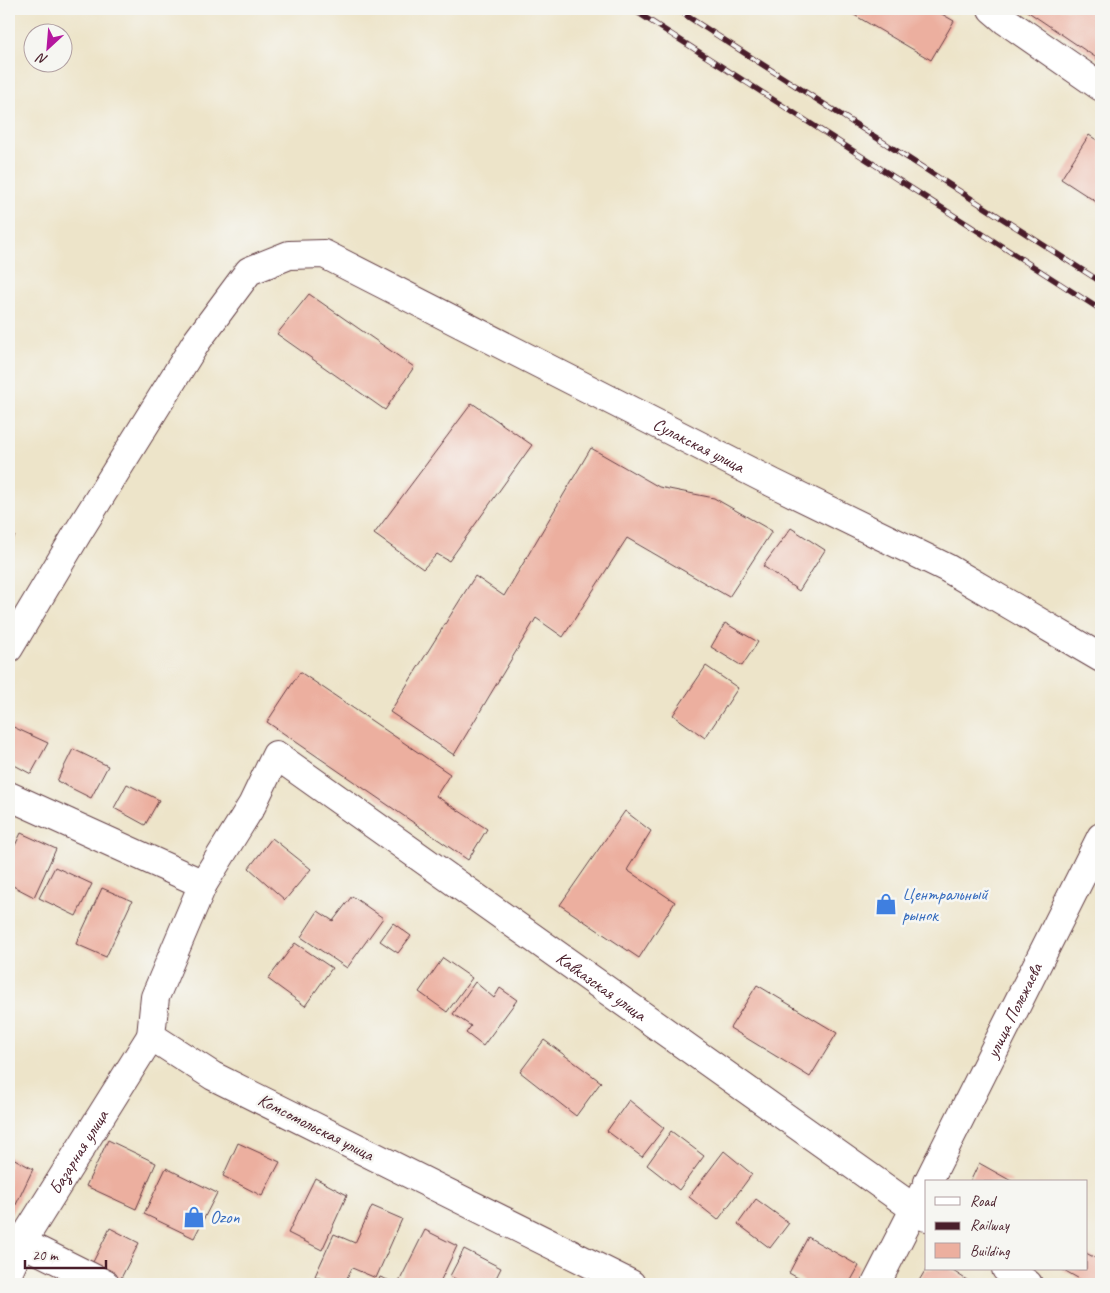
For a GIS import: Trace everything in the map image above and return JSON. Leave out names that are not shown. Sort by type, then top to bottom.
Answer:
[{"type":"street","points":[[992,9],[1006,21],[1101,87]]},
{"type":"street","name":"Сулакская улица","points":[[9,648],[77,534],[198,341],[249,271],[289,255],[324,254],[773,483],[947,568],[1101,658]]},
{"type":"street","name":"Кавказская улица","points":[[203,884],[252,804],[276,755],[920,1213]]},
{"type":"street","points":[[9,796],[203,884],[155,997],[151,1036]]},
{"type":"street","name":"улица Полежаева","points":[[929,1180],[1101,837]]},
{"type":"street","name":"Базарная улица","points":[[9,1271],[15,1239],[151,1036]]},
{"type":"street","name":"Комсомольская улица","points":[[151,1036],[213,1076],[631,1284]]},
{"type":"street","name":"улица Полежаева","points":[[876,1284],[920,1213],[925,1192]]},
{"type":"street","points":[[15,1239],[105,1284]]},
{"type":"street","points":[[1007,1270],[1028,1284]]},
{"type":"building","points":[[844,9],[933,9],[954,21],[931,60]]},
{"type":"building","points":[[1024,9],[1101,9],[1101,61]]},
{"type":"building","points":[[1089,135],[1101,143],[1101,205],[1061,179]]},
{"type":"building","points":[[309,294],[414,367],[385,410],[277,334]]},
{"type":"building","points":[[472,403],[532,445],[449,561],[437,554],[423,569],[374,534]]},
{"type":"building","points":[[591,448],[659,487],[714,498],[772,531],[729,597],[627,538],[563,637],[536,618],[454,755],[390,712],[475,576],[504,596]]},
{"type":"building","points":[[791,528],[825,550],[799,591],[763,566]]},
{"type":"building","points":[[9,532],[15,536],[9,545]]},
{"type":"building","points":[[725,623],[758,642],[742,666],[711,647]]},
{"type":"building","points":[[706,666],[738,688],[705,738],[673,715]]},
{"type":"building","points":[[300,672],[450,774],[436,796],[487,829],[468,860],[267,722]]},
{"type":"building","points":[[9,725],[48,743],[31,774],[9,762]]},
{"type":"building","points":[[73,749],[108,766],[91,798],[57,781]]},
{"type":"building","points":[[127,784],[159,800],[145,825],[114,808]]},
{"type":"building","points":[[625,811],[651,831],[627,870],[675,902],[639,958],[560,905]]},
{"type":"building","points":[[21,833],[56,849],[34,897],[9,884],[9,858]]},
{"type":"building","points":[[272,838],[311,869],[285,900],[249,868]]},
{"type":"building","points":[[55,867],[92,884],[76,916],[39,898]]},
{"type":"building","points":[[102,888],[132,901],[106,957],[76,944]]},
{"type":"building","points":[[352,896],[383,918],[347,968],[301,937],[318,911],[333,921]]},
{"type":"building","points":[[393,923],[411,936],[398,953],[380,941]]},
{"type":"building","points":[[295,943],[332,968],[305,1006],[268,979]]},
{"type":"building","points":[[443,958],[472,978],[447,1012],[419,992]]},
{"type":"building","points":[[475,982],[494,998],[500,988],[517,1000],[483,1046],[466,1033],[471,1026],[453,1014]]},
{"type":"building","points":[[757,985],[837,1033],[810,1077],[730,1028]]},
{"type":"building","points":[[544,1040],[601,1082],[576,1116],[520,1072]]},
{"type":"building","points":[[629,1100],[664,1128],[642,1157],[607,1131]]},
{"type":"building","points":[[671,1131],[704,1156],[679,1190],[647,1165]]},
{"type":"building","points":[[108,1140],[156,1163],[136,1209],[86,1186]]},
{"type":"building","points":[[238,1143],[280,1162],[262,1196],[223,1176]]},
{"type":"building","points":[[724,1151],[752,1174],[718,1220],[689,1197]]},
{"type":"building","points":[[9,1156],[33,1169],[12,1213],[9,1211]]},
{"type":"building","points":[[979,1163],[1009,1180],[971,1180]]},
{"type":"building","points":[[166,1168],[217,1193],[194,1238],[144,1214]]},
{"type":"building","points":[[315,1178],[347,1195],[322,1250],[288,1233]]},
{"type":"building","points":[[756,1199],[789,1223],[770,1248],[738,1224]]},
{"type":"building","points":[[372,1206],[402,1219],[376,1278],[352,1268],[344,1284],[334,1284],[315,1276],[334,1234],[355,1243]]},
{"type":"building","points":[[110,1228],[139,1243],[119,1282],[90,1268]]},
{"type":"building","points":[[425,1230],[457,1246],[439,1284],[398,1284]]},
{"type":"building","points":[[808,1237],[859,1266],[849,1284],[809,1284],[789,1273]]},
{"type":"building","points":[[464,1249],[501,1268],[493,1284],[465,1284],[450,1276]]},
{"type":"building","points":[[1088,1254],[1101,1261],[1101,1284],[1081,1284],[1083,1281],[1064,1270],[1088,1270]]},
{"type":"building","points":[[925,1270],[952,1270],[973,1284],[917,1284]]},
{"type":"building","points":[[380,1277],[398,1284],[377,1284]]},
{"type":"railway","points":[[632,9],[1101,310]]},
{"type":"railway","points":[[676,9],[1101,282]]},
{"type":"place","name":"Центральный рынок","points":[[886,904]]},
{"type":"place","name":"Ozon","points":[[194,1217]]}]
